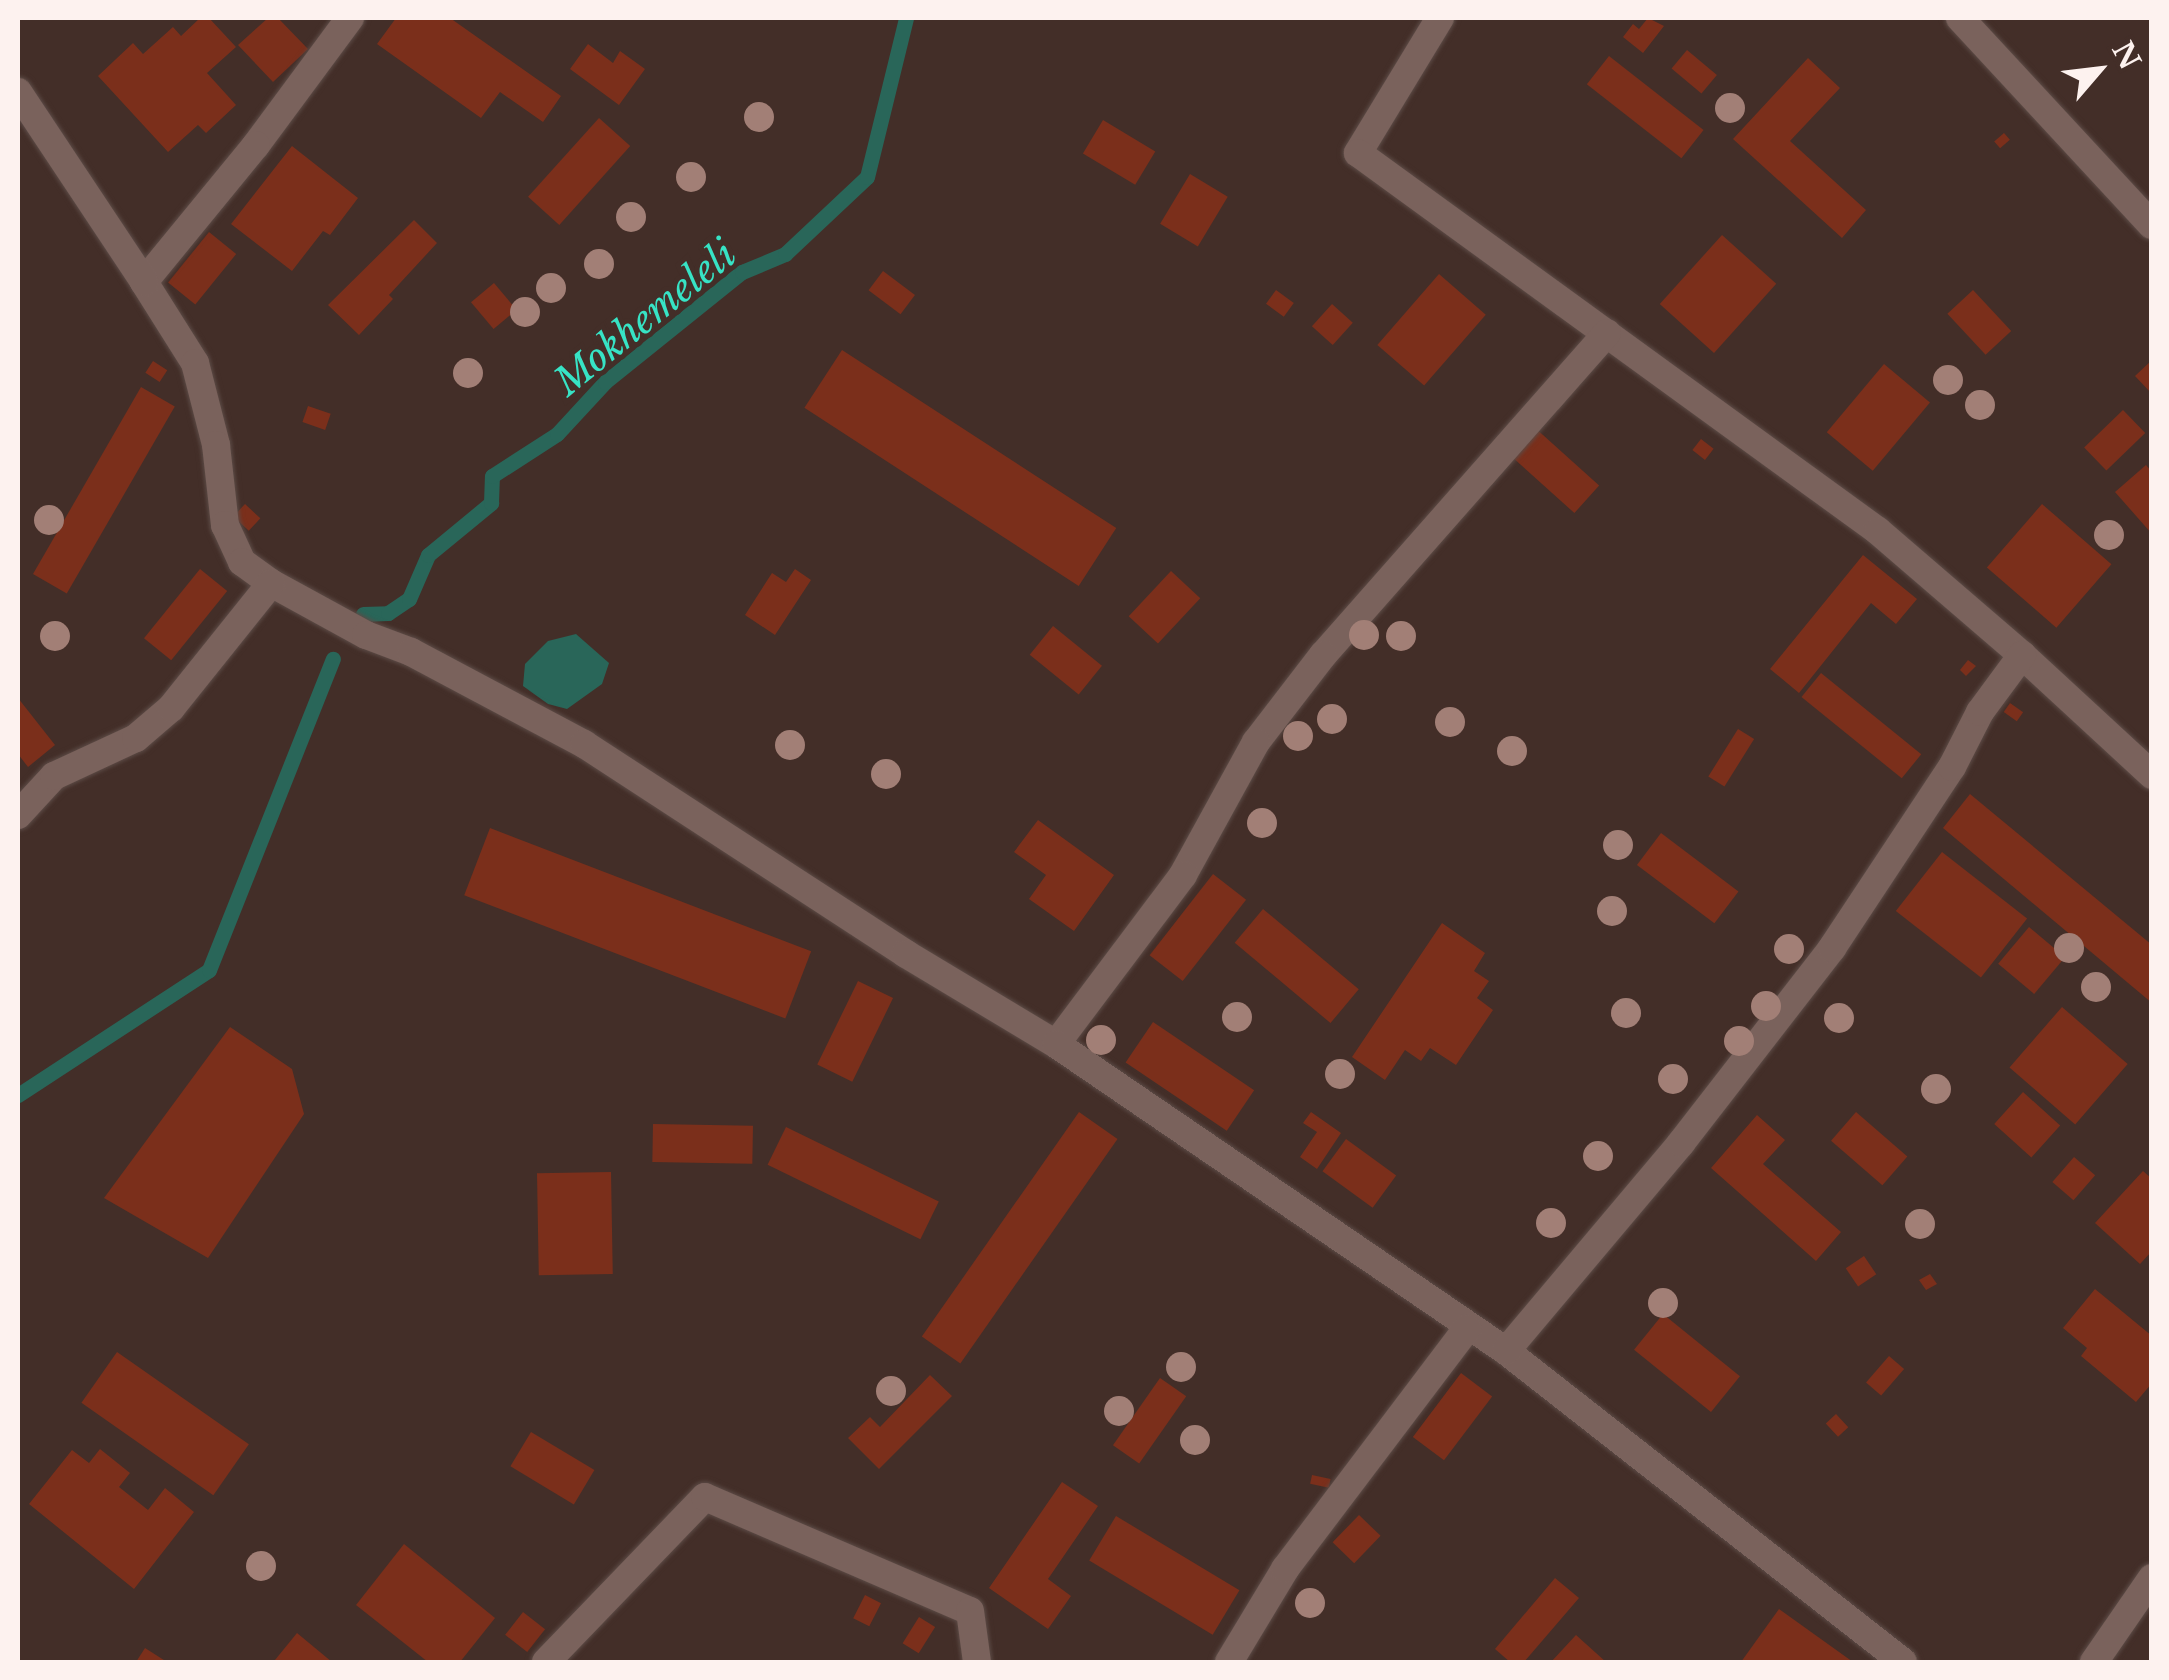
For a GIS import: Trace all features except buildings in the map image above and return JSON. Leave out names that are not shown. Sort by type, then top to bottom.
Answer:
[{"type":"street","points":[[144,282],[256,145],[350,18]]},
{"type":"street","points":[[1440,18],[1358,153],[1878,531],[2022,655],[2152,775]]},
{"type":"street","points":[[1960,18],[2152,226]]},
{"type":"street","points":[[18,92],[195,363],[216,445],[225,525],[242,562],[271,583],[584,744],[906,954],[1056,1044],[1506,1351],[1903,1662]]},
{"type":"street","points":[[1056,1044],[1183,875],[1256,742],[1312,669],[1606,333]]},
{"type":"street","points":[[18,815],[54,776],[136,738],[171,708],[271,583]]},
{"type":"street","points":[[1506,1351],[1681,1142],[1832,948],[1952,767],[1980,712],[2022,655]]},
{"type":"street","points":[[1229,1662],[1285,1569],[1467,1328]]},
{"type":"street","points":[[546,1662],[705,1498],[970,1611],[977,1662]]},
{"type":"street","points":[[2094,1662],[2152,1578]]},
{"type":"water","points":[[576,634],[609,663],[602,684],[567,709],[548,704],[523,686],[525,664],[548,641]]},
{"type":"waterway","name":"Mokhemeleli","points":[[363,614],[388,613],[409,599],[428,555],[491,503],[492,476],[557,434],[605,382],[742,272],[785,254],[867,177],[906,18]]},
{"type":"waterway","name":"Mokhemeleli","points":[[18,1095],[209,970],[333,659]]}]
